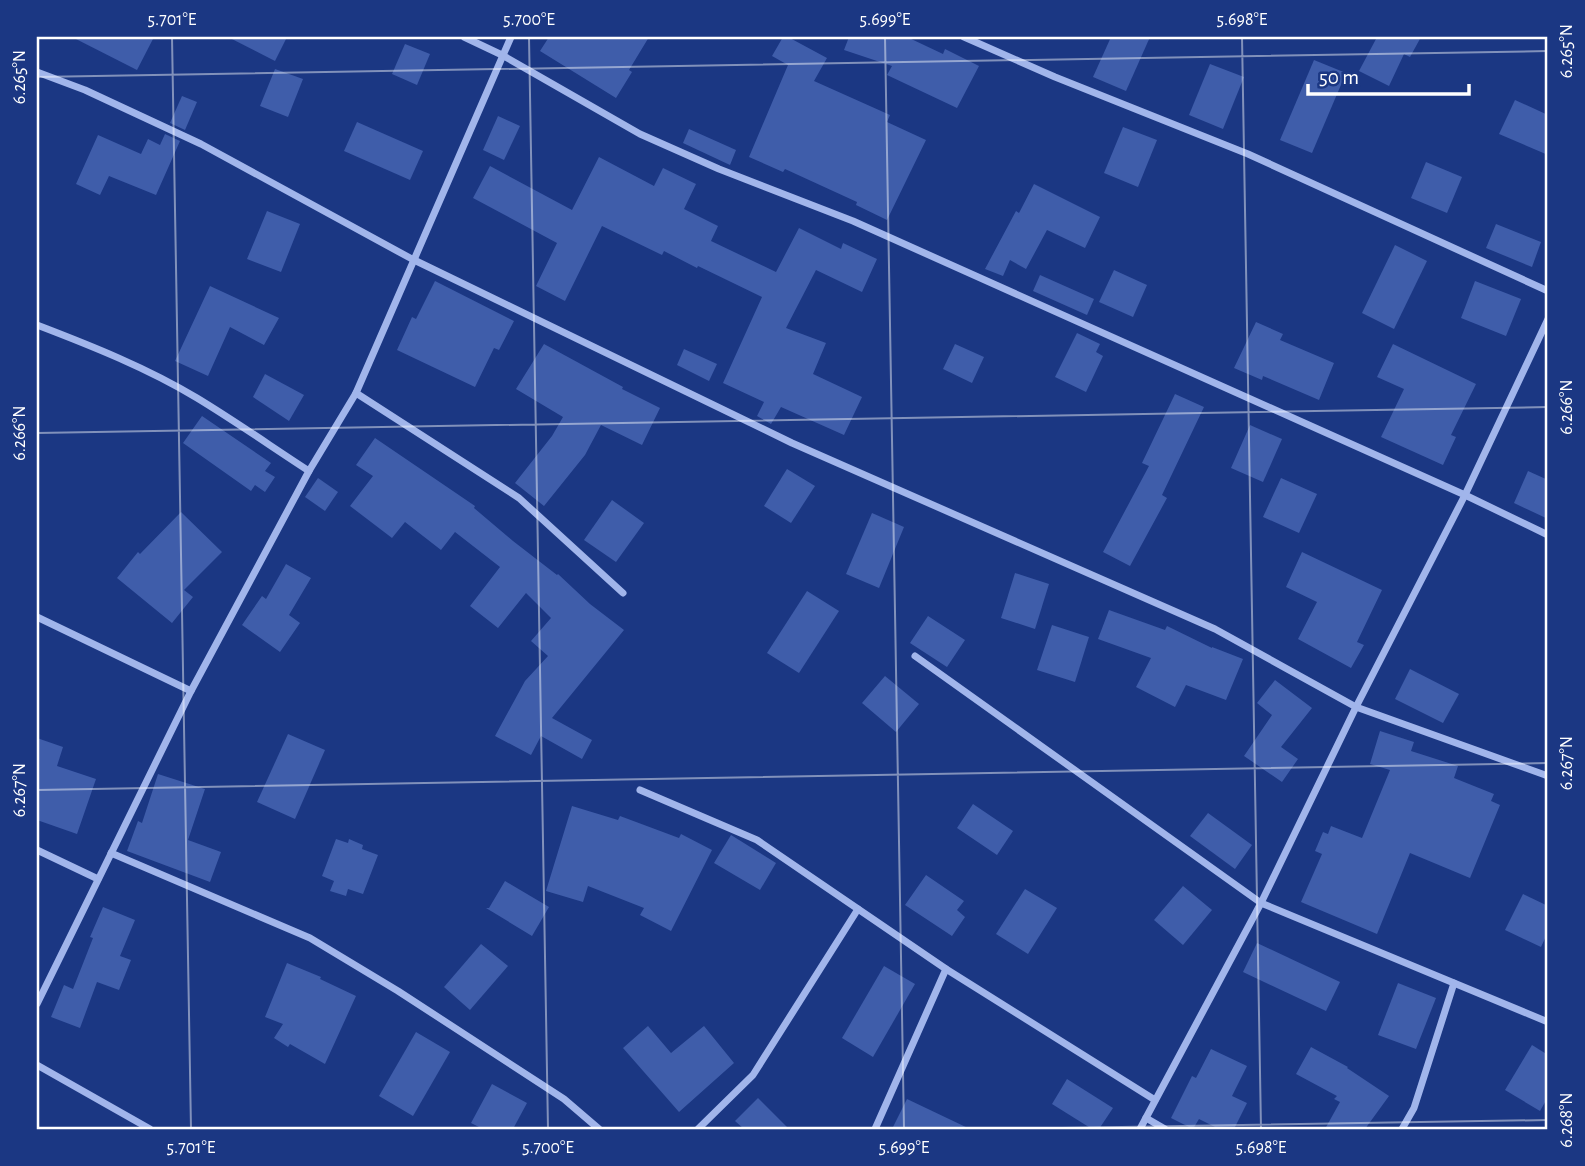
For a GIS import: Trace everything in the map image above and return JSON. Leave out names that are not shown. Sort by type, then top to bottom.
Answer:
[{"type":"street","points":[[464,37],[502,55],[639,134],[719,169],[853,221],[1465,495],[1548,535]]},
{"type":"street","points":[[37,1004],[191,691],[309,471],[356,393],[412,259],[511,37]]},
{"type":"street","points":[[964,37],[1055,78],[1248,154],[1548,291]]},
{"type":"street","points":[[37,72],[85,90],[201,144],[412,259],[792,443],[1215,629],[1356,707],[1548,776]]},
{"type":"street","points":[[1140,1129],[1261,903],[1356,707],[1465,495],[1548,319]]},
{"type":"street","points":[[37,325],[93,346],[197,398],[309,471]]},
{"type":"street","points":[[356,393],[519,498],[623,593]]},
{"type":"street","points":[[37,617],[191,691]]},
{"type":"street","points":[[915,656],[1261,903],[1548,1022]]},
{"type":"street","points":[[640,790],[757,840],[946,969],[1156,1100]]},
{"type":"street","points":[[37,850],[99,879]]},
{"type":"street","points":[[111,853],[310,938],[398,991],[564,1099],[599,1129]]},
{"type":"street","points":[[698,1129],[753,1075],[858,909]]},
{"type":"street","points":[[875,1129],[946,969]]},
{"type":"street","points":[[1402,1129],[1415,1108],[1454,983]]},
{"type":"street","points":[[37,1065],[150,1129]]},
{"type":"street","points":[[1146,1118],[1164,1129]]},
{"type":"building","points":[[72,37],[154,37],[137,70]]},
{"type":"building","points":[[228,37],[287,37],[275,61]]},
{"type":"building","points":[[549,37],[649,37],[616,98],[540,51]]},
{"type":"building","points":[[783,37],[788,37],[827,58],[814,81],[890,115],[887,122],[926,140],[887,220],[856,205],[857,202],[785,169],[783,172],[749,157],[788,65],[772,56]]},
{"type":"building","points":[[849,37],[907,37],[943,54],[945,49],[979,66],[957,108],[887,75],[892,66],[844,50]]},
{"type":"building","points":[[1111,37],[1150,37],[1126,91],[1093,77]]},
{"type":"building","points":[[1372,37],[1421,37],[1410,57],[1404,54],[1389,86],[1359,71],[1376,39]]},
{"type":"building","points":[[405,44],[430,54],[417,85],[392,74]]},
{"type":"building","points":[[1314,60],[1346,73],[1312,153],[1280,140]]},
{"type":"building","points":[[1210,64],[1244,77],[1223,129],[1189,115]]},
{"type":"building","points":[[275,69],[303,79],[288,117],[260,106]]},
{"type":"building","points":[[182,96],[197,102],[185,130],[170,123]]},
{"type":"building","points":[[1515,100],[1548,115],[1548,155],[1499,134]]},
{"type":"building","points":[[498,116],[520,126],[504,160],[483,150]]},
{"type":"building","points":[[357,122],[423,151],[410,180],[344,151]]},
{"type":"building","points":[[1123,127],[1157,140],[1138,187],[1104,173]]},
{"type":"building","points":[[689,129],[736,150],[730,165],[683,143]]},
{"type":"building","points":[[165,134],[180,141],[156,195],[109,176],[100,195],[76,184],[98,135],[141,154],[148,139],[160,145]]},
{"type":"building","points":[[599,157],[654,186],[663,168],[696,184],[684,209],[718,226],[711,241],[776,272],[799,228],[841,249],[843,243],[877,259],[862,292],[816,270],[786,328],[826,343],[813,374],[862,397],[844,435],[781,407],[771,424],[757,416],[764,402],[723,383],[762,297],[698,266],[697,268],[664,251],[662,255],[602,226],[565,301],[536,286],[557,243],[473,198],[490,166],[572,210]]},
{"type":"building","points":[[1426,162],[1462,177],[1447,213],[1411,198]]},
{"type":"building","points":[[1034,184],[1100,217],[1085,248],[1047,230],[1026,269],[1010,260],[1003,276],[985,269],[1016,211],[1019,213]]},
{"type":"building","points":[[267,211],[300,224],[281,272],[247,259]]},
{"type":"building","points":[[1496,224],[1541,242],[1532,267],[1486,248]]},
{"type":"building","points":[[1395,245],[1427,261],[1394,329],[1362,313]]},
{"type":"building","points":[[1114,270],[1147,285],[1133,317],[1099,302]]},
{"type":"building","points":[[1040,275],[1094,299],[1087,315],[1033,291]]},
{"type":"building","points":[[435,281],[514,321],[499,350],[494,348],[475,387],[397,350],[412,317],[416,319]]},
{"type":"building","points":[[1475,281],[1521,299],[1506,336],[1461,318]]},
{"type":"building","points":[[210,286],[279,318],[264,345],[230,327],[208,376],[175,361]]},
{"type":"building","points":[[1256,322],[1283,334],[1280,340],[1334,363],[1319,400],[1263,376],[1262,380],[1234,368]]},
{"type":"building","points":[[1077,333],[1100,344],[1096,352],[1103,356],[1086,392],[1055,377]]},
{"type":"building","points":[[544,344],[660,408],[642,445],[601,425],[585,455],[544,506],[515,483],[552,436],[563,417],[516,389]]},
{"type":"building","points":[[955,344],[984,357],[972,383],[943,369]]},
{"type":"building","points":[[1393,344],[1476,384],[1451,435],[1456,437],[1443,465],[1381,437],[1404,389],[1377,377]]},
{"type":"building","points":[[684,349],[717,364],[709,381],[677,365]]},
{"type":"building","points":[[265,374],[304,395],[289,421],[253,397]]},
{"type":"building","points":[[1175,394],[1204,407],[1162,495],[1167,498],[1130,566],[1103,552],[1149,466],[1142,463]]},
{"type":"building","points":[[202,416],[271,463],[265,471],[275,477],[265,492],[255,485],[251,491],[183,443]]},
{"type":"building","points":[[1250,425],[1282,439],[1263,482],[1231,468]]},
{"type":"building","points":[[375,438],[475,506],[474,508],[513,541],[558,574],[590,604],[624,630],[552,718],[592,740],[582,759],[541,736],[531,755],[495,736],[525,681],[548,656],[531,641],[551,618],[526,593],[498,628],[470,606],[500,567],[455,532],[441,550],[405,522],[392,538],[350,506],[373,476],[356,465]]},
{"type":"building","points":[[787,469],[815,486],[791,523],[764,506]]},
{"type":"building","points":[[1528,471],[1548,480],[1548,519],[1514,503]]},
{"type":"building","points":[[318,478],[338,492],[325,511],[305,497]]},
{"type":"building","points":[[1281,478],[1317,494],[1299,533],[1263,517]]},
{"type":"building","points":[[612,500],[644,523],[616,562],[584,540]]},
{"type":"building","points":[[181,512],[222,552],[184,590],[193,597],[172,623],[117,578],[138,552],[140,554]]},
{"type":"building","points":[[872,513],[904,527],[879,588],[846,574]]},
{"type":"building","points":[[1302,552],[1382,590],[1357,642],[1364,645],[1351,668],[1298,639],[1317,602],[1286,587]]},
{"type":"building","points":[[286,564],[311,578],[289,615],[300,623],[280,652],[242,625],[262,596],[266,599]]},
{"type":"building","points":[[1015,573],[1049,584],[1035,629],[1001,618]]},
{"type":"building","points":[[807,591],[839,611],[799,673],[767,653]]},
{"type":"building","points":[[1109,610],[1165,630],[1167,626],[1212,648],[1243,659],[1226,700],[1186,685],[1175,707],[1136,687],[1151,658],[1098,639]]},
{"type":"building","points":[[928,616],[965,640],[947,667],[910,643]]},
{"type":"building","points":[[1052,625],[1089,637],[1075,682],[1037,670]]},
{"type":"building","points":[[1410,669],[1459,694],[1443,723],[1395,699]]},
{"type":"building","points":[[885,676],[919,704],[896,732],[862,703]]},
{"type":"building","points":[[1275,680],[1312,708],[1281,747],[1298,759],[1282,782],[1244,756],[1272,715],[1257,703]]},
{"type":"building","points":[[1380,731],[1414,742],[1411,751],[1458,766],[1454,778],[1494,794],[1491,801],[1500,805],[1470,878],[1410,853],[1377,934],[1301,902],[1322,854],[1315,851],[1323,832],[1328,834],[1331,826],[1362,838],[1390,770],[1370,764]]},
{"type":"building","points":[[288,734],[325,750],[295,819],[257,802]]},
{"type":"building","points":[[37,738],[63,747],[57,766],[96,779],[77,834],[37,820]]},
{"type":"building","points":[[158,774],[205,789],[188,840],[221,852],[210,882],[127,851],[138,821],[142,823]]},
{"type":"building","points":[[973,804],[1013,831],[997,855],[957,828]]},
{"type":"building","points":[[572,806],[618,820],[620,816],[679,838],[681,834],[712,850],[671,931],[640,915],[644,908],[588,886],[583,902],[546,891]]},
{"type":"building","points":[[1208,813],[1252,845],[1235,869],[1190,836]]},
{"type":"building","points":[[731,835],[776,863],[760,890],[714,863]]},
{"type":"building","points":[[336,839],[348,843],[349,839],[363,845],[362,849],[378,855],[363,894],[348,889],[346,896],[330,891],[334,881],[322,876]]},
{"type":"building","points":[[926,875],[964,901],[957,910],[965,917],[952,936],[905,905]]},
{"type":"building","points":[[505,881],[549,907],[532,936],[486,908],[489,908]]},
{"type":"building","points":[[1183,886],[1212,910],[1183,945],[1154,920]]},
{"type":"building","points":[[1025,889],[1057,908],[1028,954],[996,934]]},
{"type":"building","points":[[1523,894],[1548,906],[1548,932],[1541,947],[1505,930]]},
{"type":"building","points":[[103,907],[135,920],[120,956],[131,960],[119,990],[97,982],[80,1028],[51,1017],[64,985],[73,989]]},
{"type":"building","points":[[1257,943],[1340,982],[1326,1011],[1243,972]]},
{"type":"building","points":[[481,944],[508,966],[470,1010],[444,987]]},
{"type":"building","points":[[287,963],[356,996],[325,1064],[274,1038],[283,1024],[265,1017]]},
{"type":"building","points":[[884,966],[915,984],[873,1057],[842,1038]]},
{"type":"building","points":[[1398,983],[1436,998],[1416,1049],[1378,1035]]},
{"type":"building","points":[[648,1026],[671,1053],[704,1026],[734,1063],[679,1112],[623,1048]]},
{"type":"building","points":[[416,1032],[450,1052],[413,1116],[379,1096]]},
{"type":"building","points":[[1532,1045],[1548,1055],[1548,1097],[1540,1111],[1505,1090]]},
{"type":"building","points":[[1311,1047],[1348,1067],[1389,1096],[1365,1129],[1325,1129],[1340,1102],[1334,1099],[1337,1096],[1296,1074]]},
{"type":"building","points":[[1211,1049],[1247,1066],[1232,1096],[1247,1103],[1234,1129],[1219,1129],[1199,1119],[1193,1129],[1171,1118],[1192,1076],[1196,1078]]},
{"type":"building","points":[[1067,1079],[1113,1108],[1099,1129],[1092,1129],[1052,1104]]},
{"type":"building","points":[[492,1084],[527,1103],[513,1129],[483,1129],[471,1123]]},
{"type":"building","points":[[758,1098],[789,1129],[744,1129],[735,1121]]},
{"type":"building","points":[[907,1099],[970,1129],[892,1129]]}]
